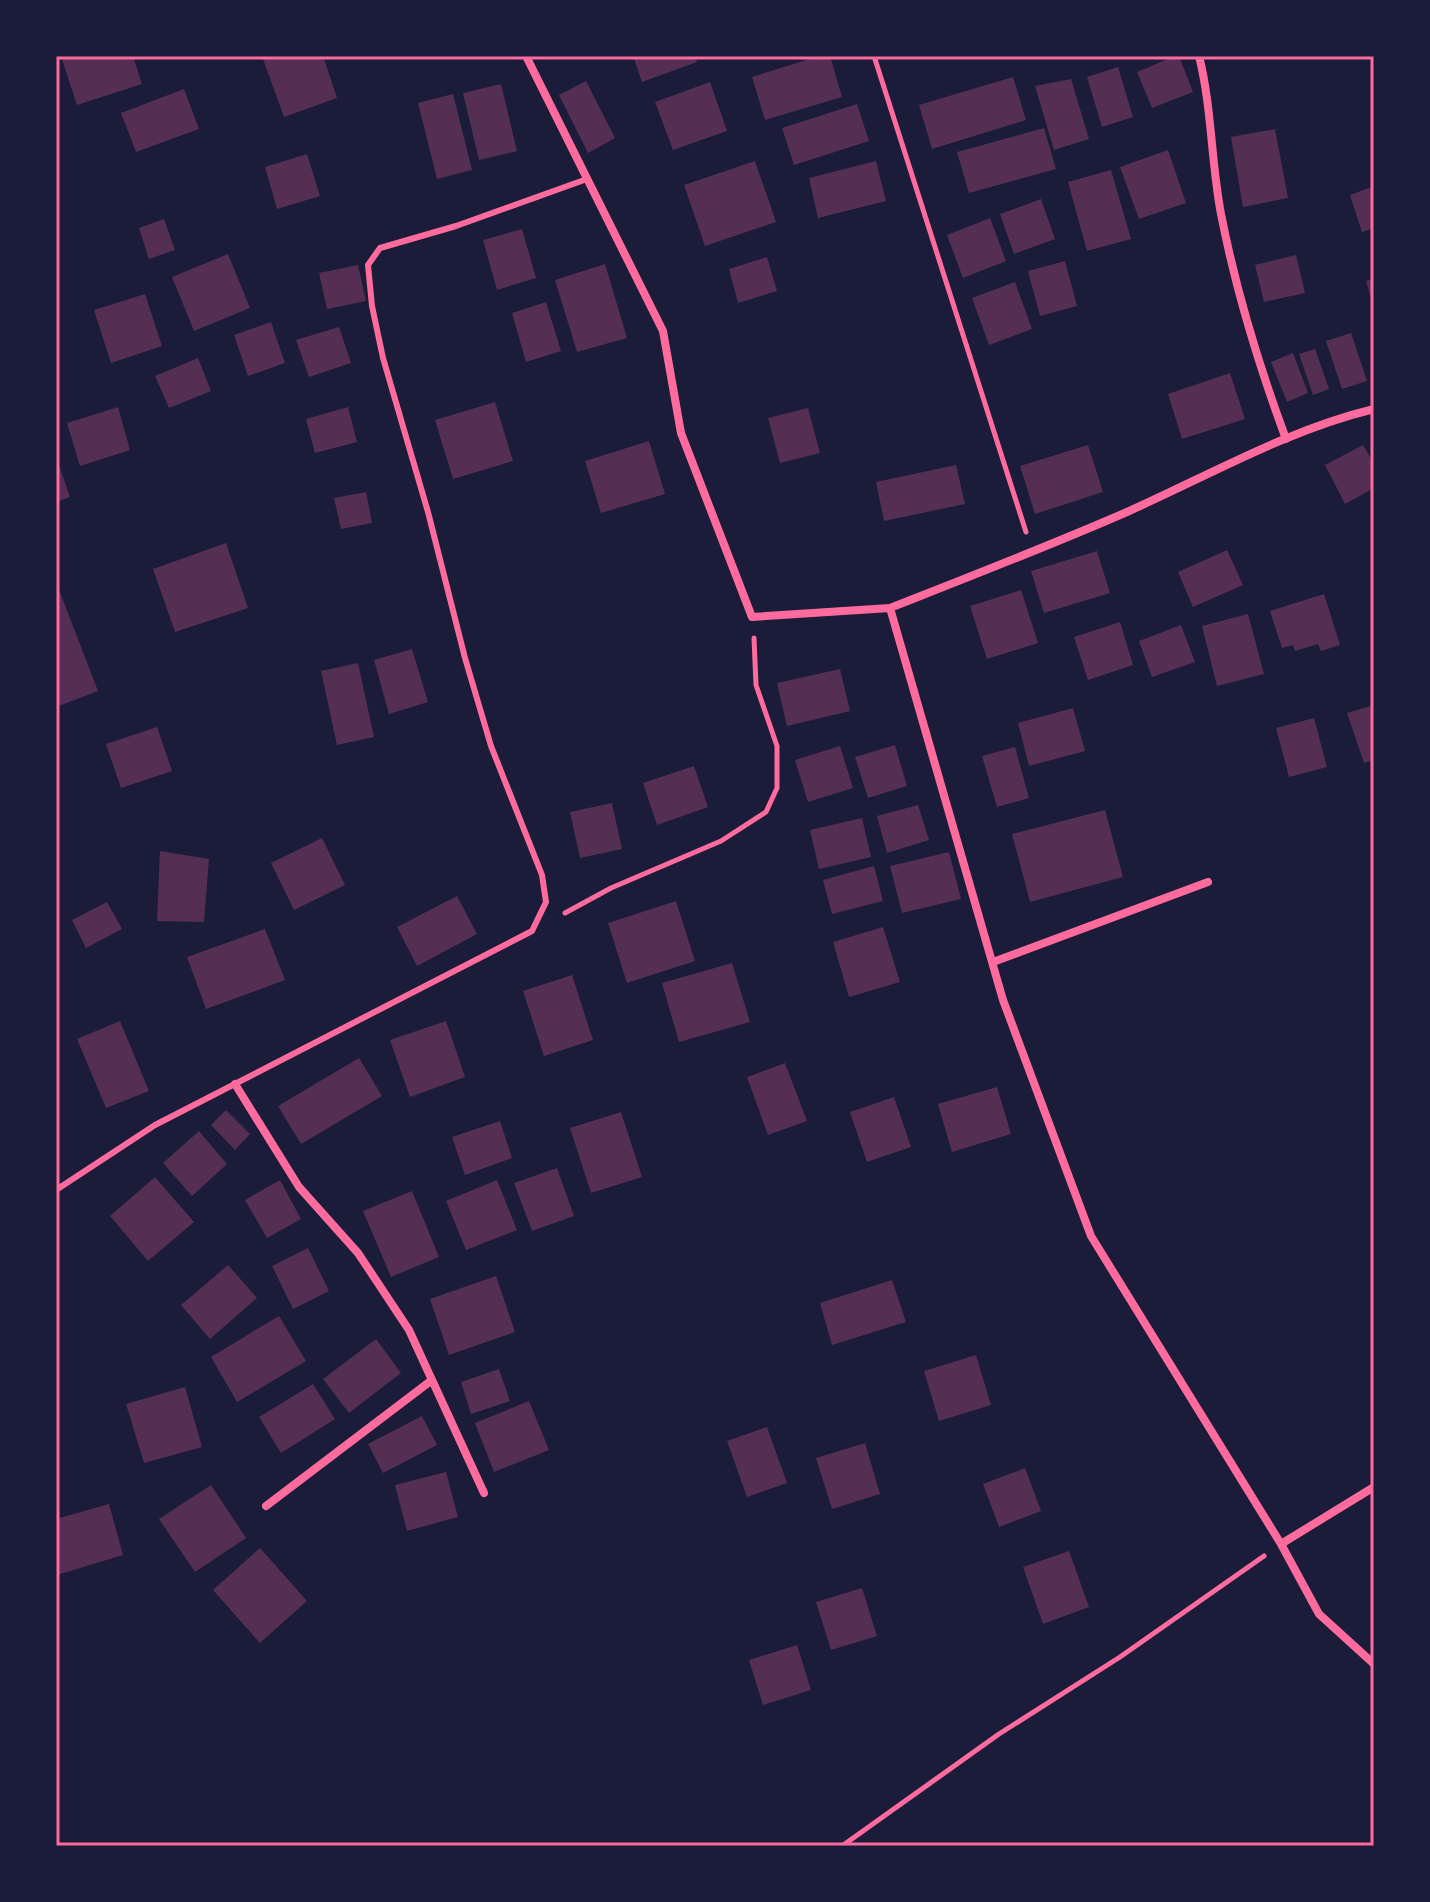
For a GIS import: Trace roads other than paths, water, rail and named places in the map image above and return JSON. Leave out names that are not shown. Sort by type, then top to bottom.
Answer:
[{"type":"street","points":[[526,56],[663,331],[681,433],[752,617],[890,608],[1032,552],[1286,439],[1340,418],[1374,409]]},
{"type":"street","points":[[1199,56],[1206,84],[1220,211],[1231,260],[1260,368],[1286,439]]},
{"type":"street","points":[[890,608],[1003,1000],[1091,1236],[1281,1544],[1319,1614],[1374,1664]]},
{"type":"street","points":[[993,962],[1208,882]]},
{"type":"street","points":[[235,1084],[299,1187],[358,1253],[409,1330],[484,1493]]},
{"type":"street","points":[[266,1506],[432,1380]]},
{"type":"street","points":[[1281,1544],[1374,1487]]},
{"type":"lane","points":[[56,1190],[155,1125],[532,931],[546,902],[542,875],[491,746],[465,658],[428,512],[383,358],[372,306],[368,265],[380,248],[456,226],[587,179]]}]
